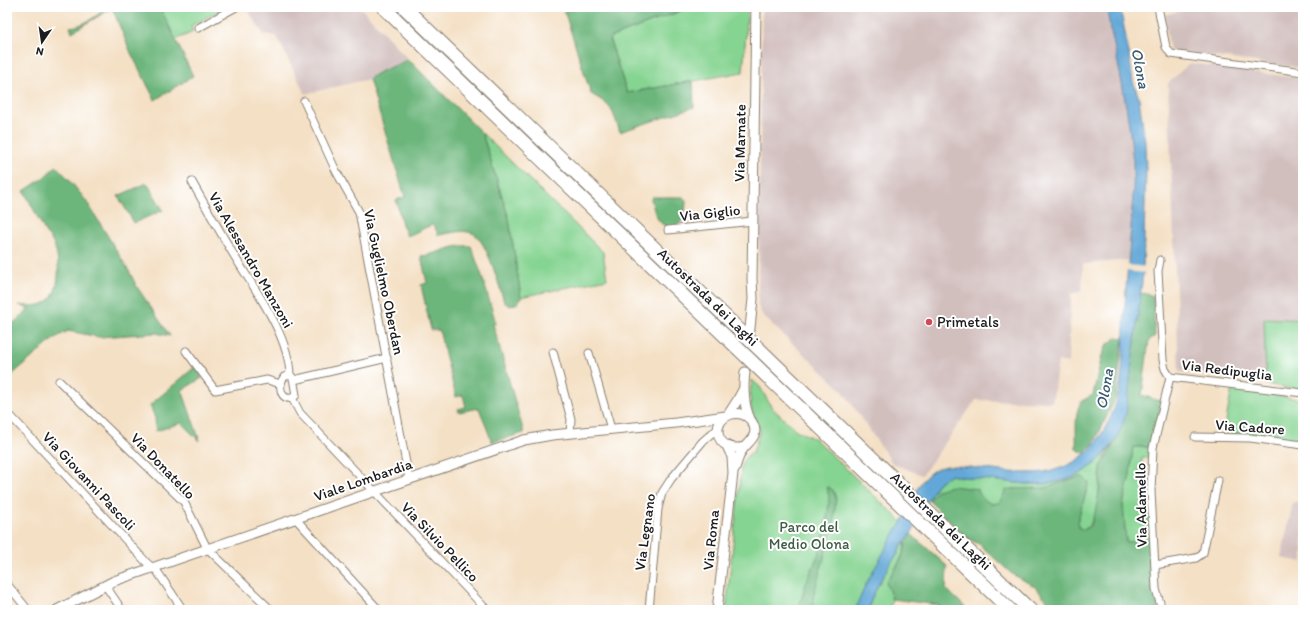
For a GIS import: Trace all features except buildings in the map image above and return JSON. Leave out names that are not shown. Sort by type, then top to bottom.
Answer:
[{"type":"highway","name":"Autostrada dei Laghi","points":[[383,7],[1010,610]]},
{"type":"highway","name":"Autostrada dei Laghi","points":[[404,7],[1030,610]]},
{"type":"street","points":[[198,28],[236,7]]},
{"type":"street","name":"Via Marnate","points":[[749,326],[753,299],[752,279],[756,7]]},
{"type":"street","points":[[1158,7],[1166,47],[1169,53],[1174,55],[1303,72]]},
{"type":"street","name":"Via Guglielmo Oberdan","points":[[304,101],[336,171],[359,212],[409,479]]},
{"type":"street","name":"Via Alessandro Manzoni","points":[[192,182],[223,238],[279,330],[296,394],[292,398]]},
{"type":"street","name":"Via Giglio","points":[[668,230],[754,222]]},
{"type":"street","name":"Via Redipuglia","points":[[1160,260],[1158,271],[1163,360],[1165,369],[1170,377],[1303,393]]},
{"type":"street","points":[[186,351],[215,390],[267,380],[281,384]]},
{"type":"street","points":[[553,352],[571,419],[570,434]]},
{"type":"street","points":[[589,353],[611,429]]},
{"type":"street","points":[[374,491],[300,413],[292,398],[288,399],[284,396],[281,390],[281,384],[284,377],[292,378],[387,358]]},
{"type":"street","points":[[745,372],[743,390],[745,405],[750,419]]},
{"type":"street","name":"Via Adamello","points":[[1162,610],[1156,589],[1151,491],[1154,448],[1170,377]]},
{"type":"street","name":"Via Donatello","points":[[59,381],[184,502],[207,548],[271,610]]},
{"type":"street","points":[[718,430],[721,421],[727,416],[743,390]]},
{"type":"street","name":"Via Giovanni Pascoli","points":[[7,412],[157,571],[184,610]]},
{"type":"street","points":[[727,416],[737,413],[743,414],[750,419]]},
{"type":"street","name":"Viale Lombardia","points":[[57,610],[105,585],[153,567],[524,440],[544,436],[727,416]]},
{"type":"street","name":"Via Roma","points":[[733,473],[738,457],[744,447],[752,439],[754,434],[754,428],[750,419]]},
{"type":"street","name":"Viale Lombardia","points":[[690,421],[707,425],[718,430]]},
{"type":"street","name":"Via Roma","points":[[717,610],[733,473],[732,457],[718,430]]},
{"type":"street","name":"Via Legnano","points":[[649,610],[658,509],[662,493],[671,479],[707,436],[718,430]]},
{"type":"street","name":"Via Cadore","points":[[1195,437],[1250,438],[1303,445]]},
{"type":"street","points":[[699,446],[712,439],[733,449],[744,447]]},
{"type":"street","points":[[1155,565],[1196,558],[1203,553],[1218,480]]},
{"type":"street","name":"Via Silvio Pellico","points":[[374,491],[487,610]]},
{"type":"street","points":[[295,518],[379,610]]},
{"type":"street","points":[[7,584],[28,610]]},
{"type":"street","points":[[105,585],[122,610]]},
{"type":"shaded area","points":[[246,7],[360,7],[408,59],[400,64],[374,74],[369,79],[305,94],[277,36],[263,34]]},
{"type":"shaded area","points":[[762,7],[1106,7],[1126,106],[1131,142],[1132,217],[1129,260],[1083,264],[1082,291],[1071,294],[1068,363],[1058,361],[1052,402],[976,400],[922,475],[893,464],[842,390],[763,316],[758,306]]},
{"type":"shaded area","points":[[1194,7],[1303,7],[1303,68],[1170,51],[1164,15]]},
{"type":"shaded area","points":[[1190,63],[1303,79],[1303,320],[1264,318],[1266,379],[1179,372],[1168,83]]},
{"type":"shaded area","points":[[1293,502],[1303,504],[1303,562],[1281,558]]},
{"type":"green space","points":[[106,7],[160,7],[193,76],[155,100],[131,53],[112,8],[72,32],[70,27],[80,25],[90,20]]},
{"type":"green space","points":[[160,7],[222,7],[220,10],[191,26],[193,32],[175,40]]},
{"type":"green space","points":[[563,7],[691,7],[609,38],[627,93],[693,81],[694,107],[620,132],[608,105],[591,94]]},
{"type":"green space","points":[[691,7],[748,7],[743,72],[627,93],[609,38]]},
{"type":"green space","points":[[408,59],[482,133],[509,219],[521,297],[518,303],[510,306],[504,302],[496,275],[487,253],[477,237],[472,233],[459,232],[438,235],[435,227],[432,225],[407,236],[402,224],[396,200],[405,197],[369,79],[378,73]]},
{"type":"green space","points":[[482,133],[603,252],[607,279],[521,297],[509,219]]},
{"type":"green space","points":[[56,166],[87,202],[129,271],[137,287],[170,336],[156,333],[99,337],[68,331],[55,338],[7,379],[7,329],[29,309],[19,305],[33,306],[44,304],[52,296],[56,288],[58,268],[55,249],[24,191],[42,179]]},
{"type":"green space","points":[[147,183],[163,210],[134,223],[118,196]]},
{"type":"green space","points":[[652,197],[683,197],[686,202],[685,214],[682,221],[671,227],[662,224],[655,214],[651,199]]},
{"type":"green space","points":[[461,246],[471,246],[481,273],[496,323],[493,324],[524,433],[492,442],[479,408],[459,412],[458,409],[466,407],[463,395],[456,397],[439,330],[431,330],[421,285],[427,283],[421,256]]},
{"type":"green space","points":[[1147,293],[1153,297],[1155,336],[1149,340],[1142,395],[1162,402],[1151,447],[1133,447],[1130,475],[1123,504],[1126,542],[1150,540],[1153,591],[1159,610],[1056,610],[1034,586],[1012,574],[979,544],[965,537],[929,501],[937,490],[952,486],[977,489],[982,498],[991,504],[999,503],[1006,490],[1045,488],[1081,476],[1089,482],[1078,519],[1079,528],[1084,530],[1091,525],[1100,487],[1101,467],[1116,440],[1126,414],[1140,294]]},
{"type":"green space","points":[[1264,318],[1303,320],[1303,391],[1266,384]]},
{"type":"green space","points":[[1117,337],[1123,338],[1116,397],[1093,444],[1084,453],[1076,449],[1076,419],[1078,408],[1083,401],[1093,395],[1102,355],[1107,345]]},
{"type":"green space","points":[[196,366],[202,378],[182,390],[200,441],[181,423],[156,431],[155,418],[150,405]]},
{"type":"green space","name":"Parco del Medio Olona","points":[[752,380],[760,387],[772,408],[796,430],[815,439],[903,523],[861,610],[726,610],[741,469],[745,459],[753,452],[760,431],[751,408],[750,394]]},
{"type":"green space","points":[[1232,388],[1303,400],[1303,442],[1224,432]]},
{"type":"green space","points":[[1112,446],[1105,456],[1102,465],[1096,510],[1089,525],[1084,530],[1079,528],[1078,519],[1089,483],[1045,488],[1012,489],[999,503],[991,504],[982,499],[937,490],[929,501],[928,500],[938,483],[950,475],[1029,484],[1061,481],[1071,478],[1089,468]]},
{"type":"green space","points":[[1133,447],[1151,447],[1150,458],[1142,458],[1141,474],[1148,474],[1150,540],[1126,542],[1123,504],[1130,475]]},
{"type":"green space","points":[[827,486],[833,490],[836,498],[834,522],[813,597],[815,610],[798,610],[806,583],[819,553],[824,535],[829,498]]},
{"type":"green space","points":[[911,534],[947,566],[946,589],[968,610],[944,610],[938,605],[892,599],[886,582],[901,559]]},
{"type":"green space","points":[[906,541],[901,558],[886,582],[892,599],[890,610],[869,610],[871,600],[878,585],[891,562],[898,554],[901,546]]},
{"type":"water","points":[[1106,7],[1120,7],[1133,81],[1139,98],[1145,142],[1146,170],[1143,274],[1126,414],[1121,429],[1105,454],[1082,473],[1068,479],[1054,483],[1028,484],[950,475],[938,483],[911,534],[901,546],[898,554],[891,562],[878,585],[871,600],[869,610],[855,610],[866,584],[901,523],[915,493],[927,475],[936,469],[947,466],[963,466],[1027,473],[1057,469],[1080,458],[1094,445],[1105,429],[1113,412],[1121,380],[1133,202],[1133,161],[1129,124]]},
{"type":"pier","points":[[1127,265],[1145,267],[1145,273],[1126,271]]},
{"type":"place","name":"Primetals","points":[[929,322]]},
{"type":"water label","name":"Olona","points":[[1141,68]]},
{"type":"water label","name":"Olona","points":[[1104,389]]}]
